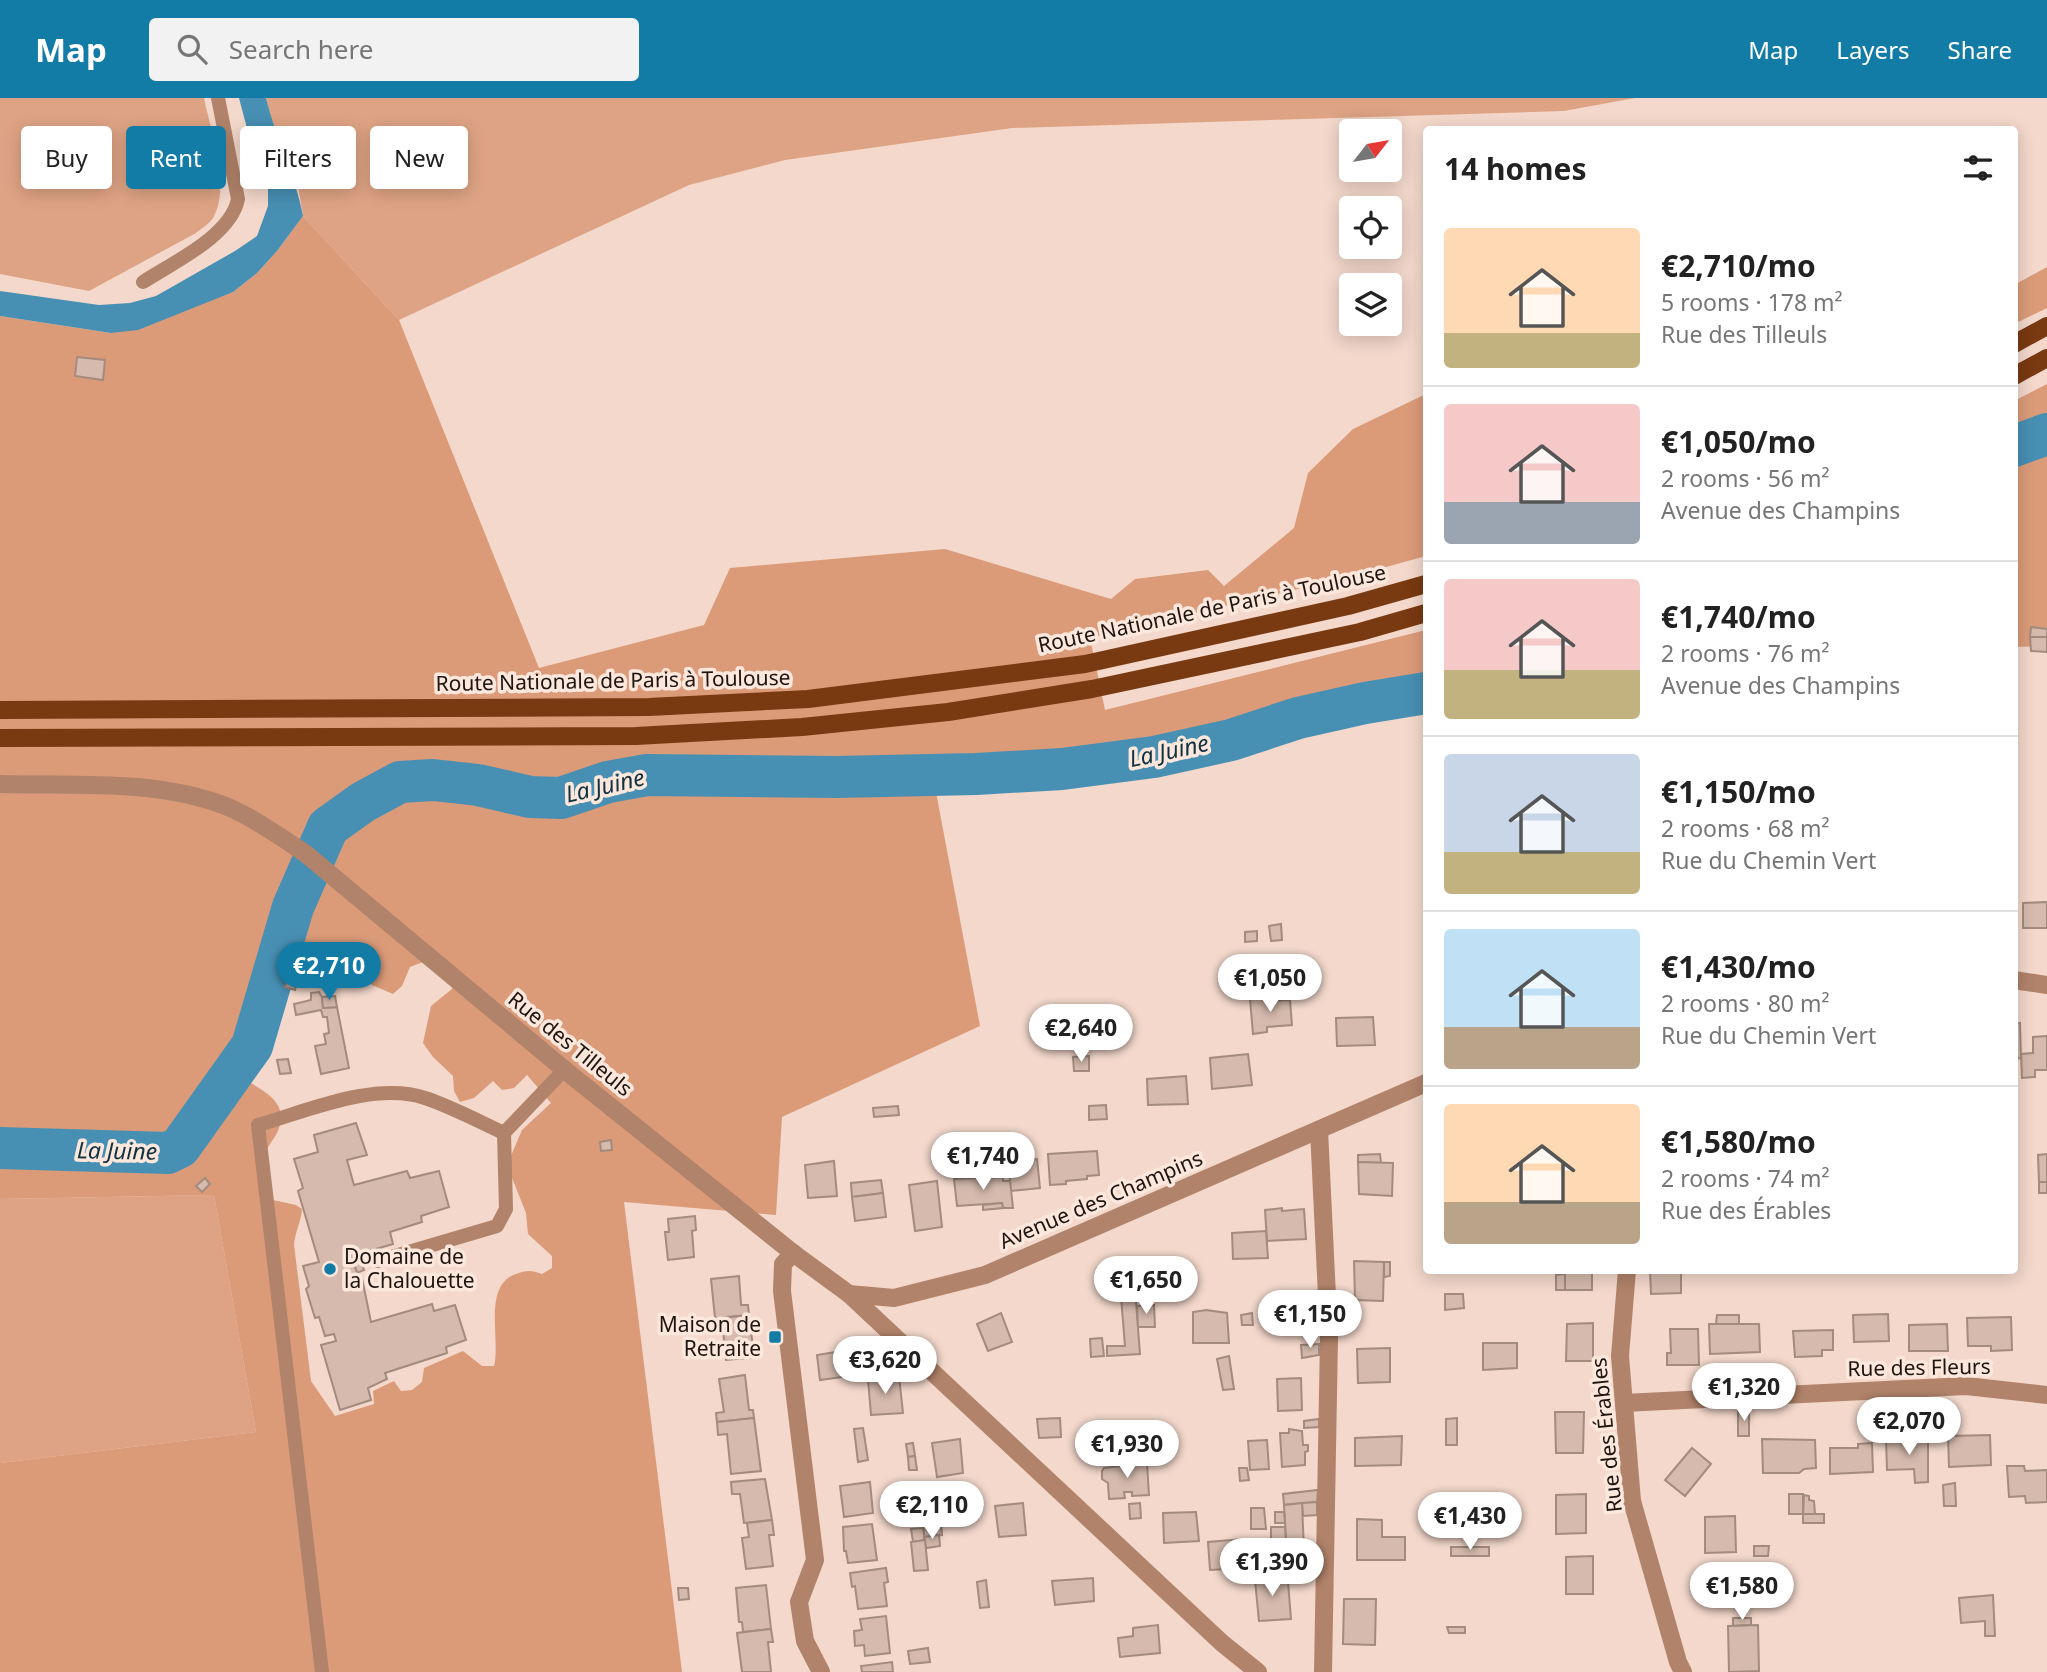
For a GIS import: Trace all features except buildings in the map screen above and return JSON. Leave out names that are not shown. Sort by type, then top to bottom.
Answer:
[{"type":"main road","points":[[2018,342],[2047,326]]},
{"type":"main road","points":[[2018,374],[2047,358]]},
{"type":"main road","name":"Route Nationale de Paris à Toulouse","points":[[0,710],[649,707],[808,699],[1086,664],[1348,606],[1423,585]]},
{"type":"main road","points":[[0,738],[636,736],[802,727],[948,712],[1092,690],[1360,632],[1423,614]]},
{"type":"street","name":"Rue des Tilleuls","points":[[0,785],[153,787],[224,806],[302,852],[564,1070],[793,1253]]},
{"type":"street","points":[[2018,981],[2047,985]]},
{"type":"street","name":"Avenue des Champins","points":[[849,1294],[894,1298],[985,1275],[1423,1084]]},
{"type":"street","points":[[1319,1130],[1329,1338],[1323,1672]]},
{"type":"street","points":[[821,1672],[805,1641],[799,1602],[815,1560],[782,1291],[783,1264],[793,1253],[849,1294],[1222,1643],[1258,1672]]},
{"type":"street","name":"Rue des Érables","points":[[1627,1274],[1620,1356],[1632,1501],[1683,1672]]},
{"type":"street","name":"Rue des Fleurs","points":[[1624,1403],[1966,1386],[2047,1395]]},
{"type":"lane","points":[[143,282],[215,235],[236,211],[238,200],[218,98]]},
{"type":"lane","points":[[378,1261],[497,1226],[506,1209],[504,1133],[564,1070]]},
{"type":"lane","points":[[322,1672],[258,1125],[381,1092],[423,1097],[504,1133]]},
{"type":"shaded area","points":[[0,98],[204,98],[211,126],[126,126],[126,189],[220,189],[218,205],[213,218],[207,224],[196,233],[89,291],[0,274]]},
{"type":"shaded area","points":[[266,98],[1635,98],[1564,111],[1012,128],[785,160],[689,185],[399,320],[303,216],[298,189],[356,189],[356,126],[273,126]]},
{"type":"shaded area","points":[[303,216],[399,320],[539,668],[704,625],[730,568],[945,549],[1111,599],[1135,579],[1208,570],[1224,586],[1294,528],[1308,473],[1353,429],[1423,395],[1423,557],[1090,638],[1105,710],[1423,631],[1423,708],[1117,774],[936,792],[980,1026],[782,1117],[776,1215],[624,1202],[682,1672],[0,1672],[0,1463],[256,1432],[214,1195],[0,1199],[0,316],[111,333],[233,292],[257,273]],"holes":[[[325,947],[342,947],[372,985],[393,994],[402,986],[410,967],[423,962],[455,981],[452,989],[431,1006],[423,1043],[453,1076],[454,1091],[460,1102],[474,1098],[493,1081],[502,1090],[514,1088],[527,1075],[551,1103],[522,1130],[507,1165],[526,1213],[528,1234],[552,1256],[552,1268],[542,1274],[529,1271],[516,1274],[506,1280],[499,1290],[495,1315],[494,1366],[482,1366],[463,1351],[424,1368],[422,1382],[412,1390],[401,1391],[394,1381],[373,1391],[374,1404],[335,1416],[311,1381],[294,1245],[302,1209],[273,1200],[266,1173],[266,1153],[277,1133],[281,1115],[270,1096],[249,1082],[265,1025],[286,985]]]},
{"type":"shaded area","points":[[2047,267],[2047,308],[2018,322],[2018,283]]},
{"type":"shaded area","points":[[2047,384],[2047,646],[2018,647],[2018,399]]},
{"type":"shaded area","points":[[214,1195],[256,1432],[0,1463],[0,1199]]},
{"type":"water","points":[[239,98],[266,98],[274,126],[246,126]]},
{"type":"water","points":[[268,189],[296,189],[303,216],[257,273],[233,292],[138,330],[111,333],[0,316],[0,291],[99,305],[130,303],[156,296],[257,236],[268,206]]},
{"type":"waterway","name":"La Juine","points":[[2018,445],[2047,434]]},
{"type":"waterway","name":"La Juine","points":[[0,1148],[168,1153],[180,1147],[252,1046],[293,907],[328,827],[363,802],[400,782],[433,780],[478,785],[530,797],[561,798],[608,782],[647,775],[837,777],[1062,769],[1154,757],[1231,740],[1298,718],[1423,693]]},
{"type":"place","name":"Domaine de la Chalouette","points":[[330,1269]]},
{"type":"place","name":"Maison de Retraite","points":[[775,1337]]}]
